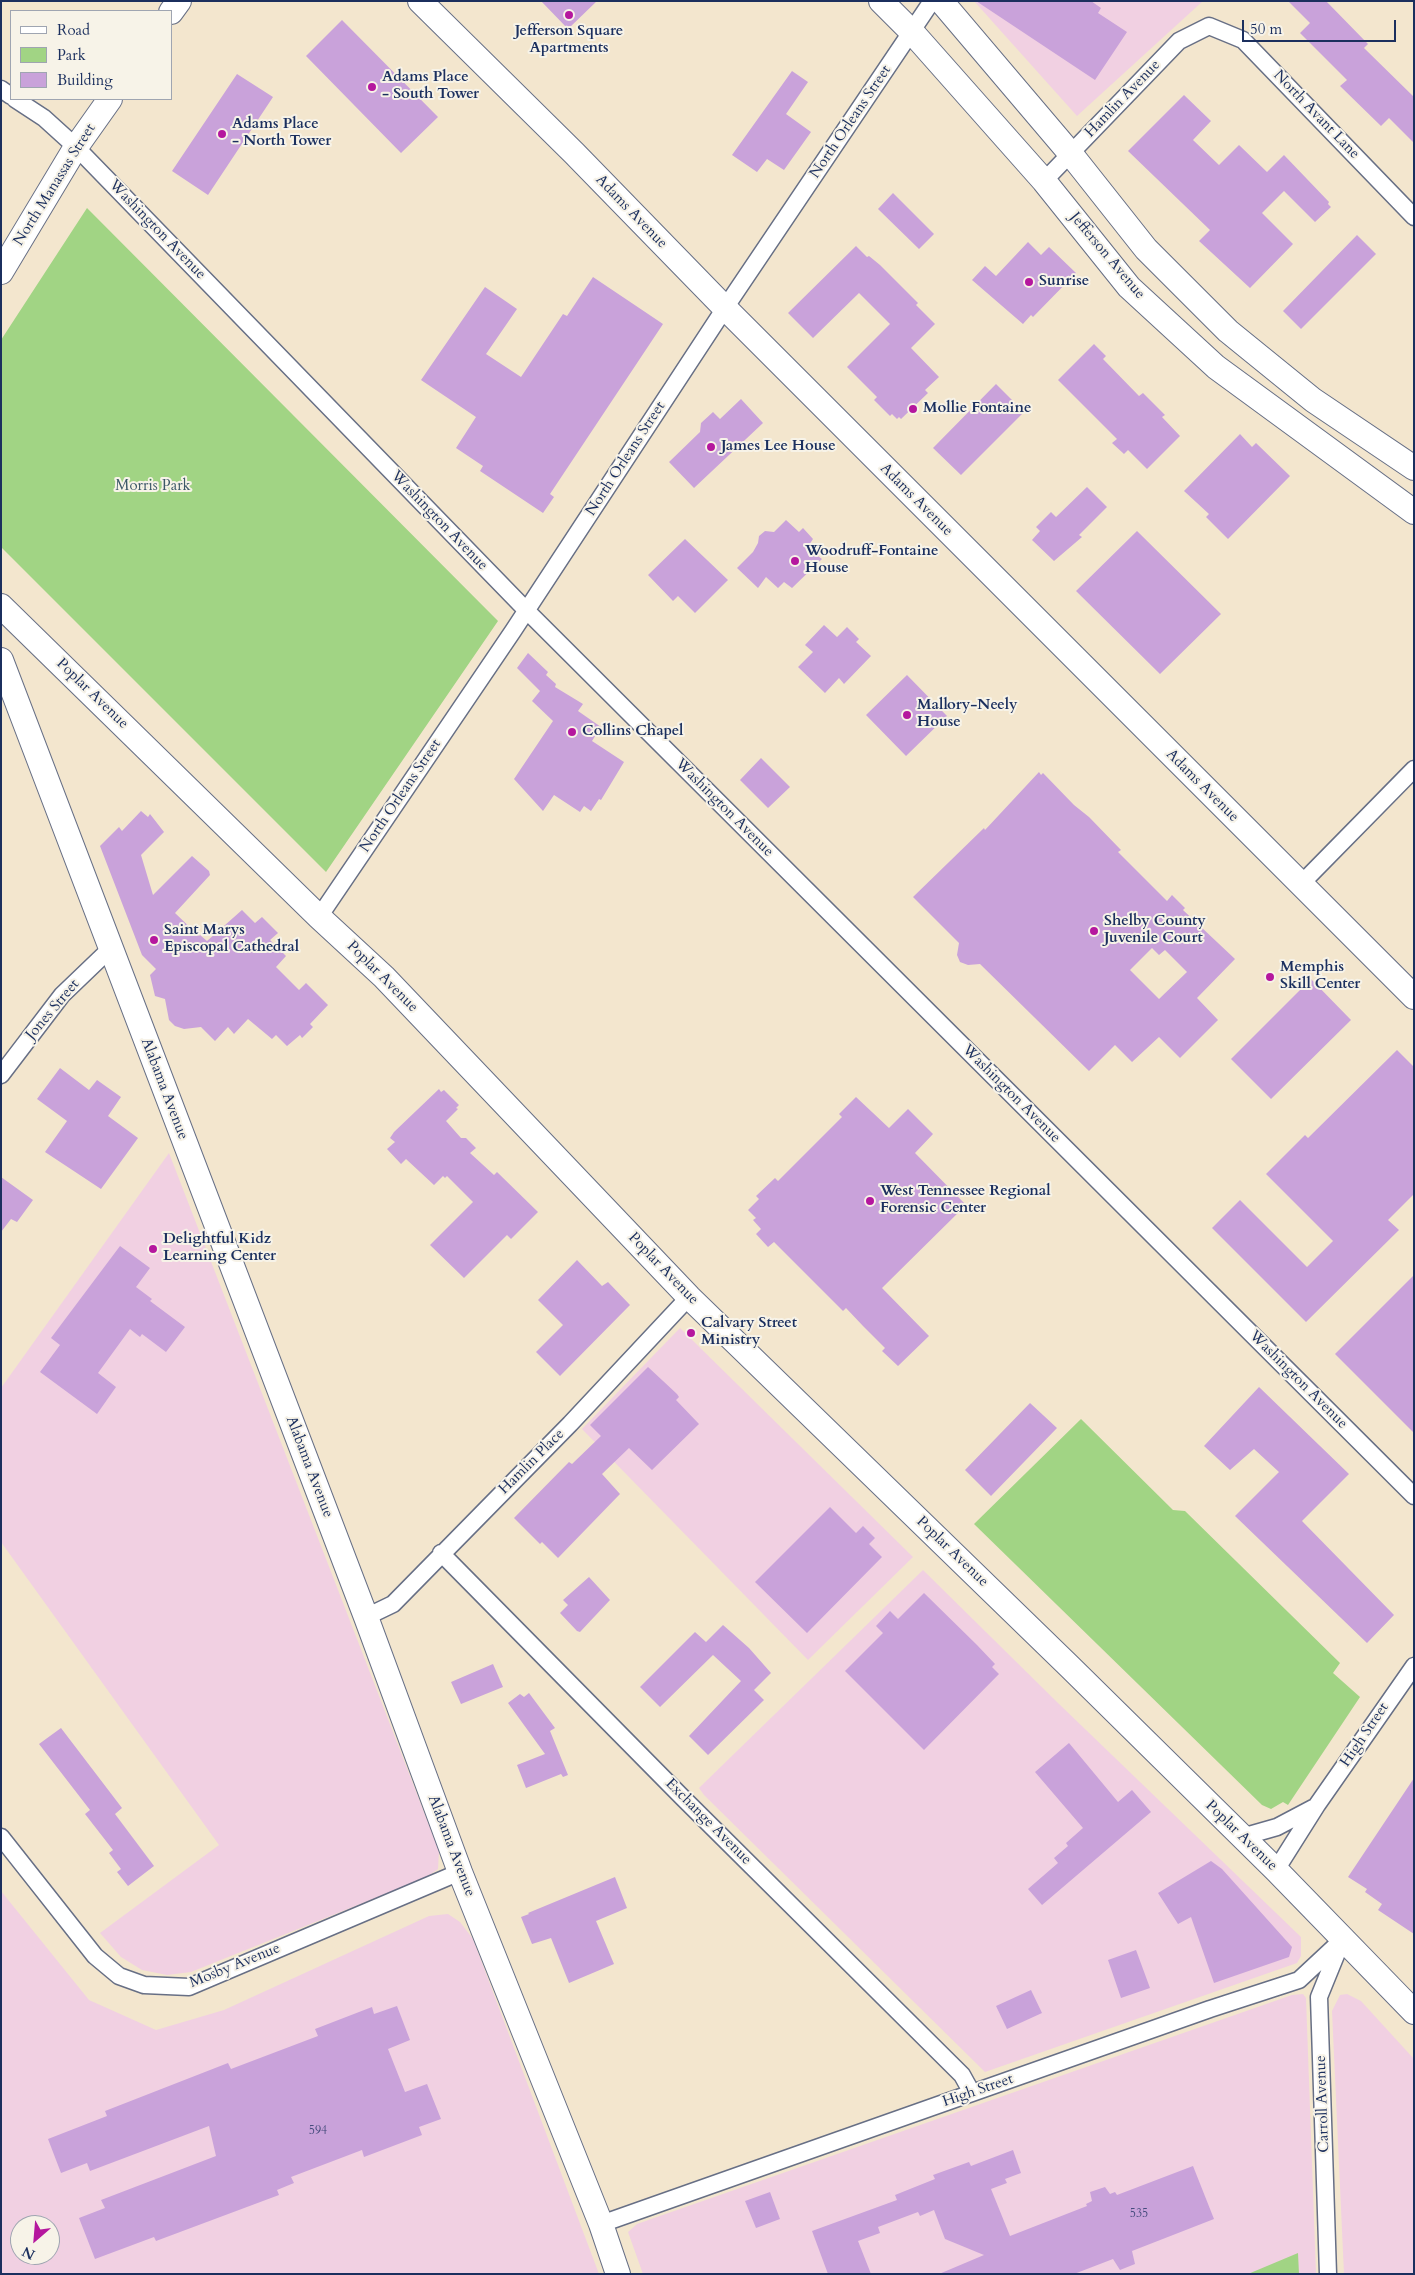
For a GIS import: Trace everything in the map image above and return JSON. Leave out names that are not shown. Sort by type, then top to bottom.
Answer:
[{"type":"main road","name":"Adams Avenue","points":[[420,1],[1414,998]]},
{"type":"main road","name":"Jefferson Avenue","points":[[881,1],[912,32],[1044,181],[1129,287],[1216,367],[1414,512]]},
{"type":"main road","points":[[941,1],[1070,154],[1146,249],[1228,331],[1313,400],[1414,468]]},
{"type":"main road","name":"North Manassas Street","points":[[1,272],[76,147],[109,100]]},
{"type":"main road","name":"Poplar Avenue","points":[[1,606],[319,917],[384,976],[689,1297],[1276,1870],[1414,2012]]},
{"type":"main road","name":"Alabama Avenue","points":[[1,660],[366,1617],[460,1872],[601,2224],[618,2274]]},
{"type":"street","name":"North Orleans Street","points":[[319,917],[527,611],[725,308],[932,1]]},
{"type":"street","name":"Hamlin Avenue","points":[[1044,181],[1178,41],[1209,26]]},
{"type":"street","name":"North Avant Lane","points":[[1209,26],[1243,40],[1414,217]]},
{"type":"street","name":"Washington Avenue","points":[[17,100],[44,118],[76,147],[527,611],[1414,1496]]},
{"type":"street","points":[[1301,884],[1414,769]]},
{"type":"street","name":"Jones Street","points":[[1,1075],[62,995],[110,949]]},
{"type":"street","name":"Hamlin Place","points":[[366,1617],[393,1604],[441,1553],[570,1424],[689,1297]]},
{"type":"street","name":"Exchange Avenue","points":[[441,1553],[683,1798],[962,2075],[972,2093]]},
{"type":"street","name":"High Street","points":[[1276,1870],[1317,1806],[1414,1666]]},
{"type":"street","name":"High Street","points":[[1242,1837],[1291,1822],[1317,1806]]},
{"type":"street","name":"Mosby Avenue","points":[[1,1837],[95,1956],[119,1976],[144,1985],[189,1987],[460,1872]]},
{"type":"street","name":"High Street","points":[[601,2224],[1299,1980],[1343,1939]]},
{"type":"street","name":"Carroll Avenue","points":[[1328,2274],[1320,1997],[1343,1939]]},
{"type":"shaded area","points":[[974,1],[1203,1],[1077,116]]},
{"type":"shaded area","points":[[169,1153],[439,1851],[438,1869],[425,1878],[191,1972],[167,1975],[142,1970],[121,1957],[100,1933],[219,1845],[1,1542],[1,1388]]},
{"type":"shaded area","points":[[680,1328],[913,1557],[808,1660],[582,1429]]},
{"type":"shaded area","points":[[923,1570],[1301,1937],[1301,1956],[1297,1963],[985,2072],[704,1795],[699,1788]]},
{"type":"shaded area","points":[[1,1891],[89,2000],[156,2030],[224,2010],[429,1916],[448,1914],[460,1922],[473,1939],[599,2274],[1,2274]]},
{"type":"shaded area","points":[[1303,1994],[1306,1998],[1316,2274],[643,2274],[628,2232],[637,2224],[1292,1995]]},
{"type":"shaded area","points":[[1347,1994],[1361,2001],[1414,2059],[1414,2274],[1344,2274],[1332,2011],[1340,1995]]},
{"type":"green space","name":"Morris Park","points":[[87,208],[498,621],[326,872],[1,547],[1,340]]},
{"type":"green space","points":[[1081,1419],[1173,1510],[1185,1511],[1340,1663],[1333,1673],[1360,1697],[1288,1805],[1283,1802],[1271,1809],[1262,1805],[974,1524]]},
{"type":"green space","points":[[1298,2253],[1299,2274],[1248,2274]]},
{"type":"building","name":"Jefferson Square Apartments","points":[[541,1],[597,1],[568,29]]},
{"type":"building","points":[[976,1],[1091,1],[1101,8],[1098,13],[1127,32],[1095,80]]},
{"type":"building","points":[[1288,1],[1326,1],[1368,44],[1364,48],[1414,97],[1414,143],[1389,118],[1381,126],[1340,86],[1347,80],[1300,33],[1310,23]]},
{"type":"building","name":"Adams Place - South Tower","points":[[342,20],[438,117],[401,153],[306,56]]},
{"type":"building","points":[[792,71],[808,82],[786,114],[811,132],[784,170],[767,159],[757,172],[732,155]]},
{"type":"building","name":"Adams Place - North Tower","points":[[237,74],[273,97],[208,195],[172,171]]},
{"type":"building","points":[[1184,95],[1211,121],[1193,140],[1219,165],[1239,145],[1267,172],[1284,155],[1329,202],[1328,204],[1331,207],[1315,222],[1284,191],[1262,213],[1293,244],[1250,288],[1199,241],[1210,230],[1128,151]]},
{"type":"building","points":[[893,193],[934,234],[919,249],[878,209]]},
{"type":"building","points":[[1357,235],[1376,254],[1301,329],[1283,311]]},
{"type":"building","points":[[1028,242],[1041,255],[1049,247],[1076,273],[1033,317],[1031,315],[1023,324],[972,280],[985,266],[996,276]]},
{"type":"building","points":[[856,246],[867,257],[869,256],[880,265],[918,303],[916,305],[935,324],[911,348],[939,377],[925,390],[928,393],[901,419],[899,417],[897,419],[892,414],[890,416],[874,400],[877,397],[847,367],[890,324],[859,293],[813,338],[788,313]]},
{"type":"building","points":[[593,277],[663,324],[550,494],[554,497],[543,513],[480,471],[483,466],[456,448],[476,417],[421,380],[485,287],[517,309],[486,354],[521,377],[563,314],[567,316]]},
{"type":"building","points":[[1094,344],[1106,356],[1103,359],[1139,396],[1143,393],[1165,415],[1162,417],[1180,436],[1147,469],[1128,450],[1124,454],[1112,443],[1117,439],[1058,380]]},
{"type":"building","points":[[996,384],[1024,412],[961,475],[933,448]]},
{"type":"building","name":"James Lee House","points":[[741,399],[763,423],[694,488],[669,462],[700,432],[701,423],[713,412],[720,419]]},
{"type":"building","points":[[1240,434],[1252,447],[1256,443],[1290,476],[1228,539],[1206,517],[1209,514],[1184,491]]},
{"type":"building","points":[[1087,487],[1107,507],[1079,535],[1082,537],[1054,561],[1032,540],[1040,531],[1036,527],[1051,512],[1056,517]]},
{"type":"building","name":"Woodruff-Fontaine House","points":[[786,520],[799,532],[803,528],[813,539],[807,548],[822,559],[792,588],[784,582],[778,588],[766,577],[758,588],[737,568],[753,552],[758,543],[759,536],[765,531],[774,532]]},
{"type":"building","points":[[1137,531],[1221,614],[1160,674],[1076,591]]},
{"type":"building","points":[[685,539],[728,580],[695,613],[678,596],[673,601],[648,575]]},
{"type":"building","points":[[824,625],[837,637],[847,627],[859,639],[856,642],[871,656],[844,684],[839,678],[825,693],[798,667],[813,652],[805,645]]},
{"type":"building","name":"Collins Chapel","points":[[528,653],[548,672],[546,675],[556,684],[555,687],[583,704],[578,711],[601,727],[592,741],[624,762],[601,800],[599,799],[591,811],[584,806],[580,812],[554,795],[543,811],[514,779],[553,721],[532,701],[540,691],[517,668]]},
{"type":"building","name":"Mallory-Neely House","points":[[907,675],[947,716],[906,756],[866,715]]},
{"type":"building","points":[[761,758],[790,787],[768,808],[740,780]]},
{"type":"building","points":[[1039,772],[1041,775],[1043,773],[1121,850],[1118,852],[1167,901],[1172,895],[1185,908],[1183,910],[1235,959],[1197,998],[1218,1020],[1180,1058],[1159,1037],[1132,1062],[1115,1045],[1089,1071],[980,964],[968,965],[960,962],[957,955],[959,943],[913,897],[984,828],[985,830]],"holes":[[[1152,948],[1159,955],[1165,950],[1187,972],[1159,999],[1130,970]]]},
{"type":"building","points":[[141,811],[148,817],[150,814],[164,832],[141,855],[153,895],[192,856],[209,871],[210,875],[175,913],[199,936],[207,941],[242,910],[255,923],[262,917],[278,933],[270,940],[286,956],[276,967],[299,990],[306,983],[328,1005],[310,1024],[313,1027],[302,1038],[300,1035],[287,1046],[276,1035],[272,1039],[248,1019],[234,1034],[228,1027],[215,1041],[201,1027],[184,1029],[175,1026],[169,1020],[165,999],[155,996],[150,975],[156,969],[142,955],[100,846],[119,827],[122,831]]},
{"type":"building","points":[[1311,979],[1351,1020],[1271,1099],[1231,1059]]},
{"type":"building","points":[[1397,1050],[1414,1067],[1414,1194],[1388,1220],[1399,1230],[1306,1322],[1212,1228],[1240,1200],[1307,1267],[1333,1241],[1266,1174],[1305,1135],[1308,1138]]},
{"type":"building","points":[[60,1068],[89,1090],[97,1080],[121,1097],[108,1116],[138,1138],[101,1189],[45,1152],[67,1121],[37,1099]]},
{"type":"building","points":[[439,1089],[441,1092],[444,1090],[459,1105],[456,1108],[458,1109],[446,1121],[461,1138],[466,1138],[476,1148],[470,1153],[494,1175],[497,1172],[538,1212],[511,1239],[507,1235],[464,1278],[430,1245],[473,1202],[447,1176],[445,1178],[443,1176],[434,1185],[406,1159],[401,1164],[387,1149],[395,1142],[390,1138],[394,1132]]},
{"type":"building","points":[[856,1097],[889,1128],[908,1109],[933,1134],[915,1153],[966,1205],[882,1288],[929,1336],[898,1366],[882,1351],[885,1348],[846,1308],[843,1311],[774,1242],[768,1247],[756,1234],[761,1229],[753,1220],[756,1218],[748,1210],[759,1199],[756,1196],[775,1178],[778,1181],[842,1117],[839,1114]]},
{"type":"building","points":[[1,1177],[33,1200],[17,1222],[11,1219],[1,1232]]},
{"type":"building","points":[[120,1246],[150,1268],[136,1287],[152,1299],[150,1301],[185,1327],[166,1352],[142,1334],[140,1337],[130,1329],[98,1373],[116,1387],[97,1414],[40,1372],[60,1345],[51,1338]]},
{"type":"building","points":[[577,1260],[602,1286],[608,1282],[630,1305],[560,1376],[536,1352],[563,1325],[538,1300]]},
{"type":"building","points":[[1414,1275],[1414,1433],[1335,1354]]},
{"type":"building","points":[[648,1367],[677,1394],[679,1397],[676,1400],[699,1424],[652,1470],[629,1448],[602,1474],[620,1494],[558,1558],[542,1542],[540,1544],[514,1518],[569,1462],[572,1464],[601,1436],[590,1425]]},
{"type":"building","points":[[1259,1387],[1349,1474],[1302,1521],[1394,1615],[1367,1643],[1235,1516],[1279,1472],[1254,1449],[1230,1470],[1204,1446]]},
{"type":"building","points":[[1030,1403],[1057,1428],[991,1496],[965,1470]]},
{"type":"building","points":[[830,1507],[856,1533],[863,1526],[875,1538],[869,1544],[882,1557],[807,1633],[755,1582]]},
{"type":"building","points":[[589,1577],[610,1600],[580,1632],[560,1613],[568,1605],[563,1600]]},
{"type":"building","points":[[924,1593],[995,1664],[992,1667],[999,1674],[924,1750],[845,1671],[883,1633],[876,1626],[890,1611],[898,1619]]},
{"type":"building","points":[[723,1625],[749,1648],[771,1673],[754,1690],[764,1700],[708,1755],[689,1736],[741,1681],[713,1655],[660,1707],[640,1687],[695,1632],[706,1642]]},
{"type":"building","points":[[493,1664],[503,1687],[461,1704],[451,1682]]},
{"type":"building","points":[[529,1693],[555,1728],[550,1731],[568,1775],[563,1777],[561,1774],[526,1788],[517,1765],[545,1754],[508,1703],[520,1694],[524,1697]]},
{"type":"building","points":[[61,1728],[122,1808],[115,1814],[154,1866],[128,1886],[117,1872],[121,1869],[109,1853],[113,1850],[85,1814],[90,1810],[39,1744]]},
{"type":"building","points":[[1069,1743],[1118,1802],[1132,1790],[1151,1812],[1042,1905],[1028,1889],[1058,1863],[1054,1858],[1068,1846],[1066,1843],[1083,1828],[1035,1772]]},
{"type":"building","points":[[1414,1778],[1414,1934],[1378,1910],[1382,1904],[1365,1892],[1367,1889],[1348,1877]]},
{"type":"building","points":[[1211,1861],[1222,1869],[1292,1947],[1289,1957],[1214,1983],[1191,1917],[1178,1924],[1158,1893]]},
{"type":"building","points":[[615,1877],[627,1908],[596,1921],[614,1964],[569,1983],[551,1938],[532,1944],[521,1917]]},
{"type":"building","points":[[1136,1950],[1150,1988],[1121,1998],[1108,1960]]},
{"type":"building","points":[[1031,1990],[1042,2013],[1007,2029],[996,2006]]},
{"type":"building","points":[[397,2006],[410,2040],[388,2049],[405,2092],[427,2084],[441,2119],[419,2127],[422,2135],[364,2157],[362,2150],[291,2177],[294,2183],[277,2190],[279,2195],[156,2241],[154,2237],[95,2259],[79,2218],[105,2208],[101,2200],[216,2156],[209,2126],[90,2171],[87,2163],[61,2173],[48,2139],[107,2116],[105,2111],[228,2063],[231,2069],[318,2036],[315,2029],[372,2007],[374,2014]]},
{"type":"building","points":[[1013,2150],[1021,2173],[1005,2179],[1007,2183],[991,2189],[1010,2236],[1087,2206],[1086,2204],[1092,2201],[1090,2192],[1105,2187],[1110,2194],[1115,2192],[1117,2195],[1193,2166],[1214,2219],[1132,2251],[1135,2264],[1120,2270],[1113,2259],[1074,2274],[939,2274],[984,2255],[945,2239],[934,2210],[920,2216],[918,2212],[878,2227],[880,2233],[858,2241],[871,2274],[828,2274],[812,2231],[897,2200],[895,2195],[935,2179],[933,2175],[969,2162],[971,2166]]},
{"type":"building","points":[[770,2192],[780,2219],[756,2228],[745,2201]]},
{"type":"place","name":"Jefferson Square Apartments","points":[[569,15]]},
{"type":"place","name":"Adams Place - South Tower","points":[[372,87]]},
{"type":"place","name":"Adams Place - North Tower","points":[[222,134]]},
{"type":"place","name":"Sunrise","points":[[1029,282]]},
{"type":"place","name":"Mollie Fontaine","points":[[913,409]]},
{"type":"place","name":"James Lee House","points":[[711,447]]},
{"type":"place","name":"Woodruff-Fontaine House","points":[[795,561]]},
{"type":"place","name":"Mallory-Neely House","points":[[907,715]]},
{"type":"place","name":"Collins Chapel","points":[[572,732]]},
{"type":"place","name":"Shelby County Juvenile Court","points":[[1094,931]]},
{"type":"place","name":"Saint Marys Episcopal Cathedral","points":[[154,940]]},
{"type":"place","name":"Memphis Skill Center","points":[[1270,977]]},
{"type":"place","name":"West Tennessee Regional Forensic Center","points":[[870,1201]]},
{"type":"place","name":"Delightful Kidz Learning Center","points":[[153,1249]]},
{"type":"place","name":"Calvary Street Ministry","points":[[691,1333]]}]
